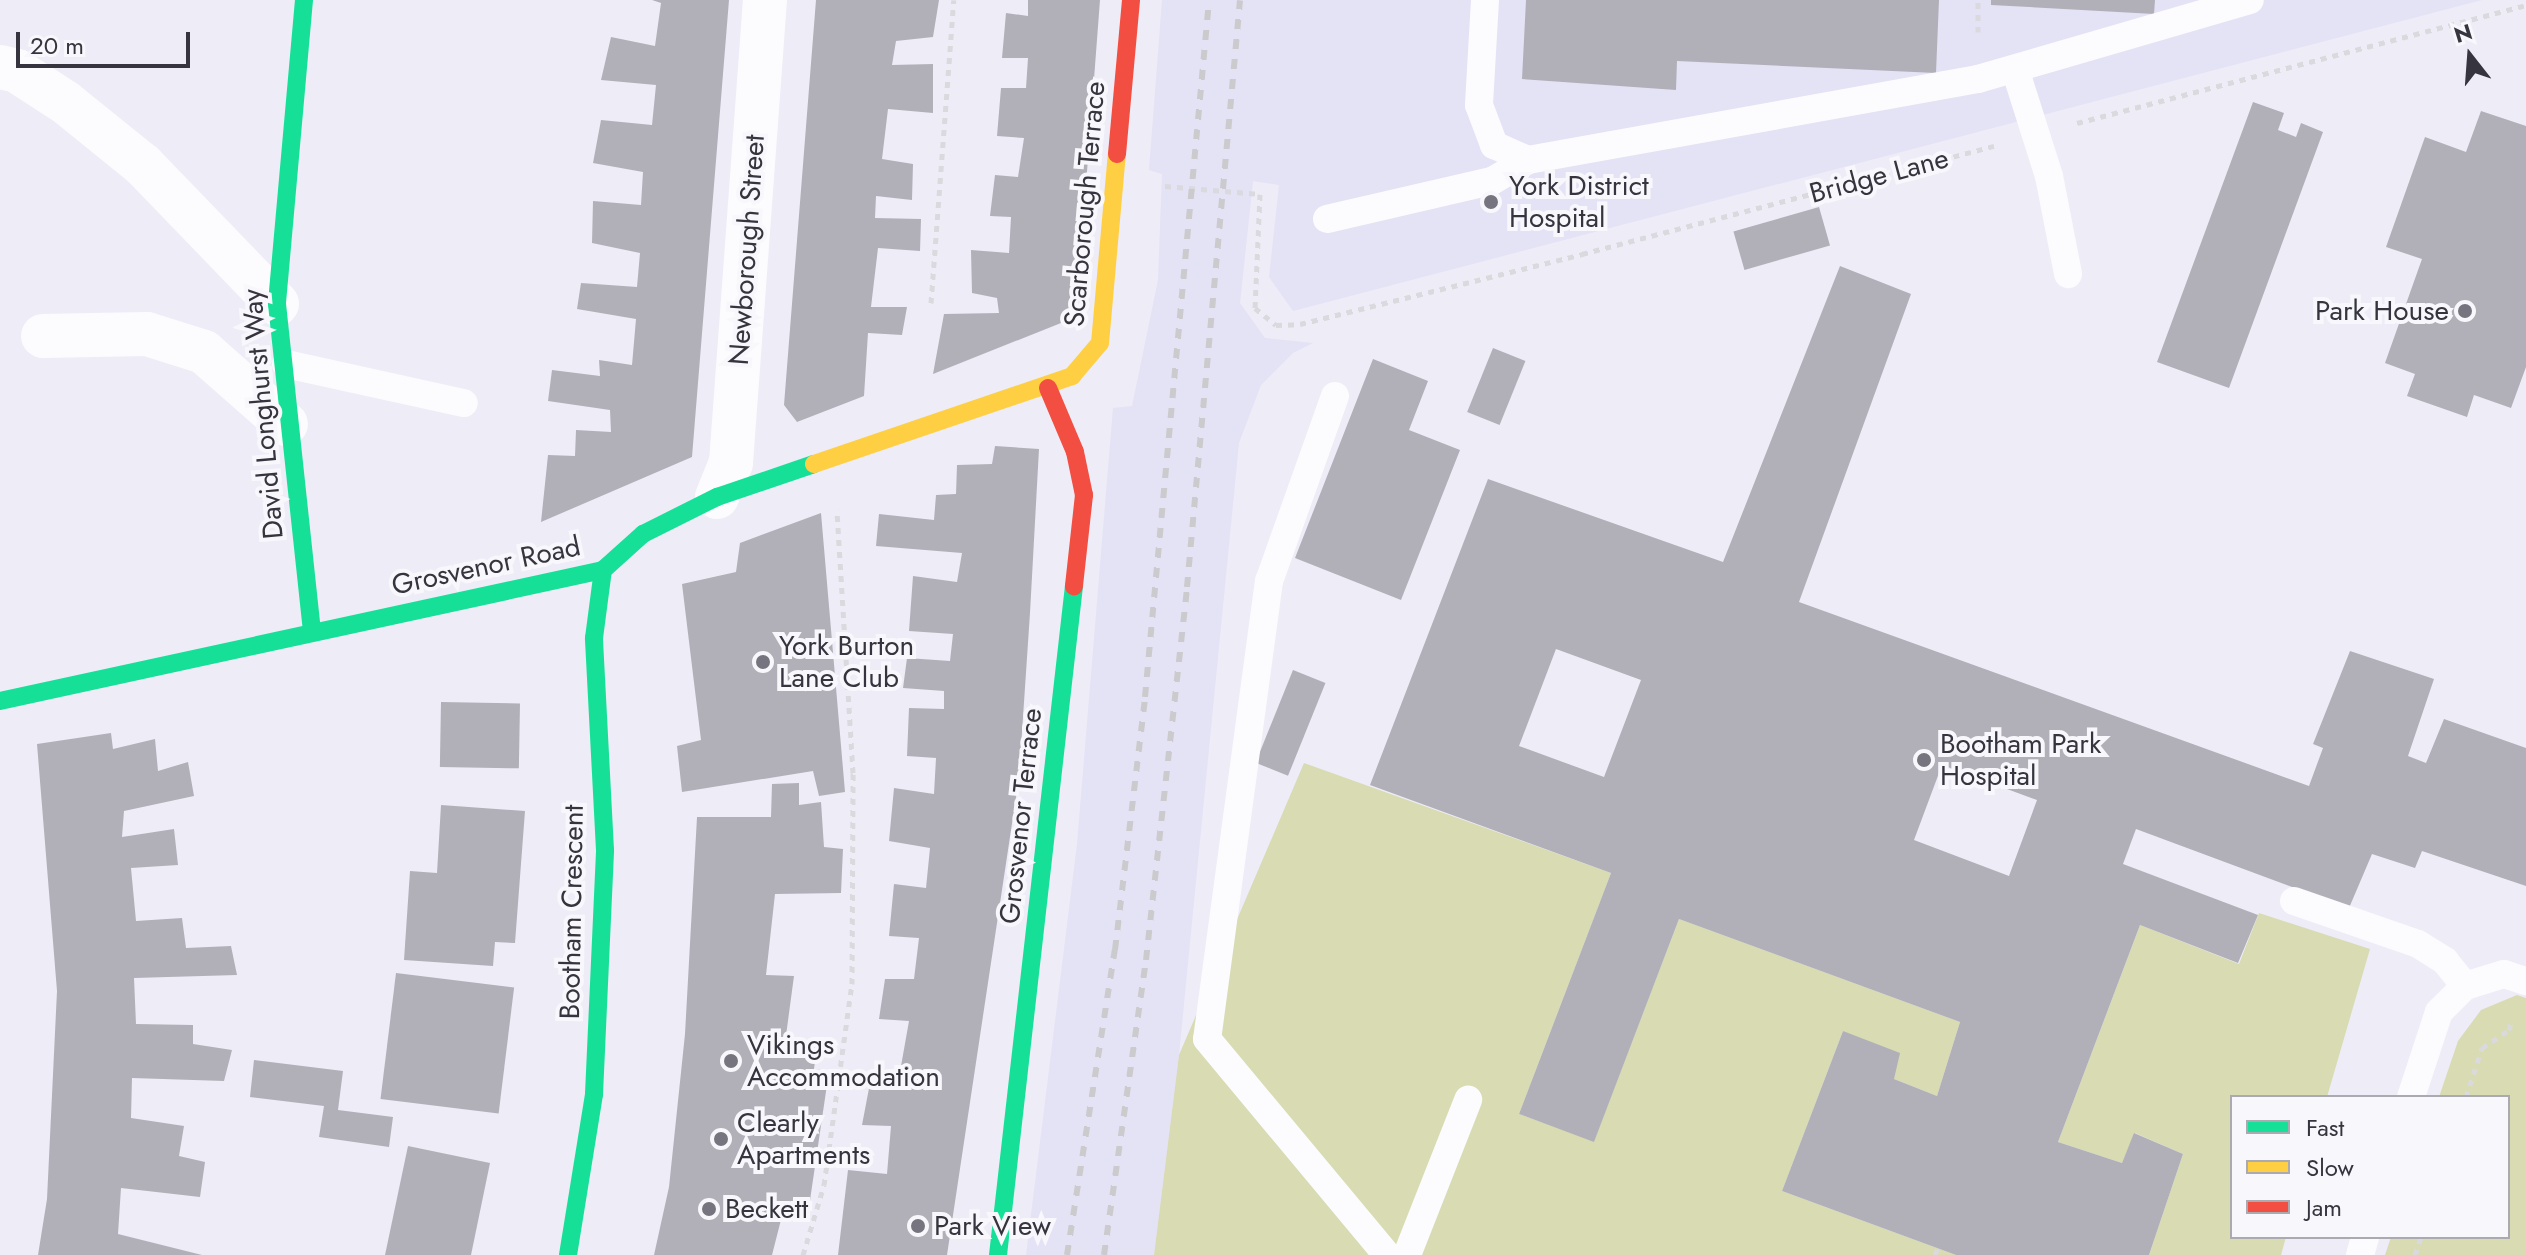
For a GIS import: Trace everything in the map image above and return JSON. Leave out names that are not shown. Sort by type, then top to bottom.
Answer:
[{"type":"street","name":"David Longhurst Way","points":[[304,0],[277,304],[286,364],[286,424],[312,632]]},
{"type":"street","name":"Newborough Street","points":[[717,497],[731,463],[765,0]]},
{"type":"street","name":"Scarborough Terrace","points":[[1048,388],[1088,363],[1100,343],[1131,0]]},
{"type":"street","points":[[0,67],[17,71],[65,102],[143,165],[277,304]]},
{"type":"street","points":[[43,336],[147,334],[204,352],[286,424]]},
{"type":"street","name":"Grosvenor Road","points":[[0,701],[603,570],[643,534],[717,497],[825,464],[1048,388]]},
{"type":"street","name":"Grosvenor Terrace","points":[[998,1255],[1084,495],[1075,452],[1048,388]]},
{"type":"street","name":"Bootham Crescent","points":[[568,1255],[594,1094],[605,850],[594,638],[603,570]]},
{"type":"lane","points":[[1485,0],[1479,105],[1494,145],[1528,160]]},
{"type":"lane","points":[[1327,219],[1492,181],[1528,160],[2015,69],[2250,0]]},
{"type":"lane","points":[[2015,69],[2035,134],[2068,274]]},
{"type":"lane","points":[[286,364],[464,403]]},
{"type":"lane","points":[[1335,396],[1269,581],[1207,1039],[1387,1255]]},
{"type":"lane","points":[[2294,901],[2418,944],[2445,961],[2465,986]]},
{"type":"lane","points":[[2412,1095],[2439,1012],[2465,986],[2504,974],[2525,980]]},
{"type":"lane","points":[[1407,1255],[1468,1100]]},
{"type":"path","points":[[931,303],[954,0]]},
{"type":"path","name":"Bridge Lane","points":[[1157,186],[1260,194],[1253,287],[1255,308],[1276,325],[1300,324],[2526,5]]},
{"type":"path","points":[[803,1255],[824,1185],[852,984],[853,773],[838,511],[825,464]]},
{"type":"path","points":[[2467,1095],[2482,1048],[2509,1030],[2525,980]]},
{"type":"path","points":[[1935,1255],[1938,1248]]},
{"type":"shaded area","points":[[1162,0],[2482,0],[1293,311],[1269,277],[1279,185],[1253,181],[1240,303],[1265,338],[1313,343],[1293,353],[1261,385],[1239,443],[1179,1055],[1154,1255],[1026,1255],[1077,844],[1113,408],[1132,406],[1158,280],[1162,174],[1149,170]]},
{"type":"green space","points":[[1304,763],[1611,873],[1519,1114],[1594,1141],[1679,919],[1960,1022],[1937,1096],[1894,1079],[1843,1031],[1782,1191],[1956,1255],[1154,1255],[1179,1055]]},
{"type":"green space","points":[[2259,913],[2370,949],[2328,1095],[2230,1095],[2230,1239],[2285,1239],[2281,1255],[2149,1255],[2183,1154],[2135,1133],[2122,1163],[2058,1142],[2140,925],[2239,964]]},
{"type":"green space","points":[[2517,995],[2526,998],[2526,1255],[2385,1255],[2390,1239],[2510,1239],[2510,1095],[2440,1095],[2458,1041],[2481,1010]]},
{"type":"building","points":[[652,0],[729,0],[692,457],[541,522],[548,455],[575,456],[576,430],[611,432],[610,410],[548,401],[552,370],[600,376],[599,360],[632,365],[636,319],[577,309],[581,283],[637,287],[640,253],[592,243],[593,201],[641,205],[643,172],[593,163],[601,120],[652,125],[656,85],[601,80],[611,37],[655,46],[661,3]]},
{"type":"building","points":[[816,0],[939,0],[933,37],[896,41],[892,65],[933,64],[933,113],[888,109],[882,159],[913,164],[912,200],[876,196],[875,218],[921,219],[920,251],[878,248],[871,307],[907,307],[902,335],[868,333],[864,396],[797,422],[784,405]]},
{"type":"building","points":[[1028,0],[1100,0],[1076,317],[933,374],[944,314],[999,313],[997,298],[972,293],[971,250],[1009,253],[1011,217],[990,216],[995,175],[1018,177],[1024,138],[997,136],[1001,88],[1026,88],[1028,58],[1002,58],[1006,13],[1028,16]]},
{"type":"building","name":"York District Hospital","points":[[1526,0],[1939,0],[1936,73],[1677,61],[1676,90],[1522,79]]},
{"type":"building","points":[[1991,0],[2155,0],[2154,14],[1991,5]]},
{"type":"building","points":[[2253,102],[2284,113],[2278,130],[2296,137],[2301,123],[2323,132],[2229,388],[2157,362]]},
{"type":"building","name":"Park House","points":[[2481,111],[2526,126],[2526,367],[2511,408],[2474,395],[2467,417],[2407,396],[2415,374],[2385,363],[2422,259],[2386,247],[2425,137],[2466,152]]},
{"type":"building","points":[[1819,207],[1830,245],[1744,270],[1733,232]]},
{"type":"building","name":"Bootham Park Hospital","points":[[1840,266],[1911,294],[1799,602],[2309,786],[2323,748],[2313,744],[2350,651],[2434,679],[2408,756],[2426,763],[2444,719],[2526,748],[2526,886],[2422,851],[2415,868],[2372,854],[2349,908],[2136,829],[2123,864],[2258,915],[2238,963],[2140,925],[2058,1142],[2122,1163],[2134,1133],[2183,1154],[2149,1255],[1956,1255],[1782,1191],[1843,1031],[1900,1053],[1894,1079],[1937,1096],[1960,1022],[1679,919],[1594,1142],[1519,1114],[1611,873],[1370,785],[1488,479],[1723,562]],"holes":[[[1556,649],[1641,680],[1604,777],[1519,746]],[[1942,765],[2037,800],[2009,876],[1914,840]]]},
{"type":"building","points":[[1493,348],[1525,361],[1500,425],[1467,412]]},
{"type":"building","points":[[1373,359],[1428,381],[1409,430],[1460,450],[1401,600],[1295,558]]},
{"type":"building","points":[[995,446],[1039,449],[1030,613],[1019,777],[947,1255],[838,1255],[848,1170],[887,1174],[891,1126],[862,1125],[870,1083],[898,1083],[909,1021],[879,1019],[885,979],[914,979],[919,938],[889,936],[894,884],[926,888],[930,848],[889,841],[894,788],[934,794],[936,758],[907,756],[909,708],[944,709],[944,691],[903,688],[907,658],[950,661],[953,634],[909,631],[913,576],[957,582],[962,553],[876,546],[879,514],[934,520],[936,495],[956,494],[957,465],[992,464]]},
{"type":"building","name":"York Burton Lane Club","points":[[821,513],[845,792],[819,796],[813,771],[682,792],[677,746],[701,740],[682,584],[736,572],[740,543]]},
{"type":"building","points":[[1293,670],[1325,683],[1288,776],[1256,763]]},
{"type":"building","points":[[441,702],[520,703],[519,768],[440,767]]},
{"type":"building","points":[[111,733],[113,749],[155,739],[158,771],[188,762],[194,796],[124,811],[122,837],[174,829],[178,865],[131,868],[136,921],[182,918],[186,948],[231,946],[237,975],[134,978],[136,1024],[193,1025],[193,1044],[232,1050],[224,1081],[132,1078],[131,1118],[184,1126],[179,1156],[205,1162],[200,1197],[121,1188],[118,1234],[202,1255],[38,1255],[47,1199],[57,991],[37,744]]},
{"type":"building","points":[[799,783],[799,805],[821,802],[824,847],[843,849],[841,893],[775,894],[766,975],[794,976],[785,1043],[817,1046],[814,1069],[829,1071],[809,1207],[784,1208],[772,1255],[654,1255],[669,1187],[685,1034],[697,817],[771,817],[772,784]]},
{"type":"building","points":[[441,805],[525,811],[515,943],[495,942],[493,966],[404,960],[410,871],[437,873]]},
{"type":"building","points":[[396,973],[514,988],[499,1114],[381,1099]]},
{"type":"building","points":[[254,1060],[343,1071],[338,1110],[393,1117],[389,1147],[319,1137],[324,1106],[250,1097]]},
{"type":"building","points":[[408,1146],[490,1163],[471,1255],[385,1255]]},
{"type":"railway","points":[[1067,1255],[1115,950],[1145,697],[1209,0]]},
{"type":"railway","points":[[1104,1255],[1146,960],[1187,587],[1240,0]]},
{"type":"traffic: fast","points":[[304,0],[277,304],[312,632]]},
{"type":"traffic: fast","points":[[0,701],[603,570],[643,534],[717,497],[814,464]]},
{"type":"traffic: fast","points":[[568,1255],[594,1094],[605,850],[594,638],[603,570]]},
{"type":"traffic: fast","points":[[998,1255],[1074,586]]},
{"type":"traffic: slow","points":[[814,464],[1072,376],[1100,343],[1117,154]]},
{"type":"traffic: jam","points":[[1117,154],[1131,0]]},
{"type":"traffic: jam","points":[[1048,388],[1075,452],[1084,495],[1074,586]]},
{"type":"place","name":"York District Hospital","points":[[1491,202]]},
{"type":"place","name":"Park House","points":[[2465,311]]},
{"type":"place","name":"York Burton Lane Club","points":[[763,662]]},
{"type":"place","name":"Bootham Park Hospital","points":[[1924,760]]},
{"type":"place","name":"Vikings Accommodation","points":[[731,1061]]},
{"type":"place","name":"Clearly Apartments","points":[[721,1139]]},
{"type":"place","name":"Beckett","points":[[709,1209]]},
{"type":"place","name":"Park View","points":[[918,1226]]}]
